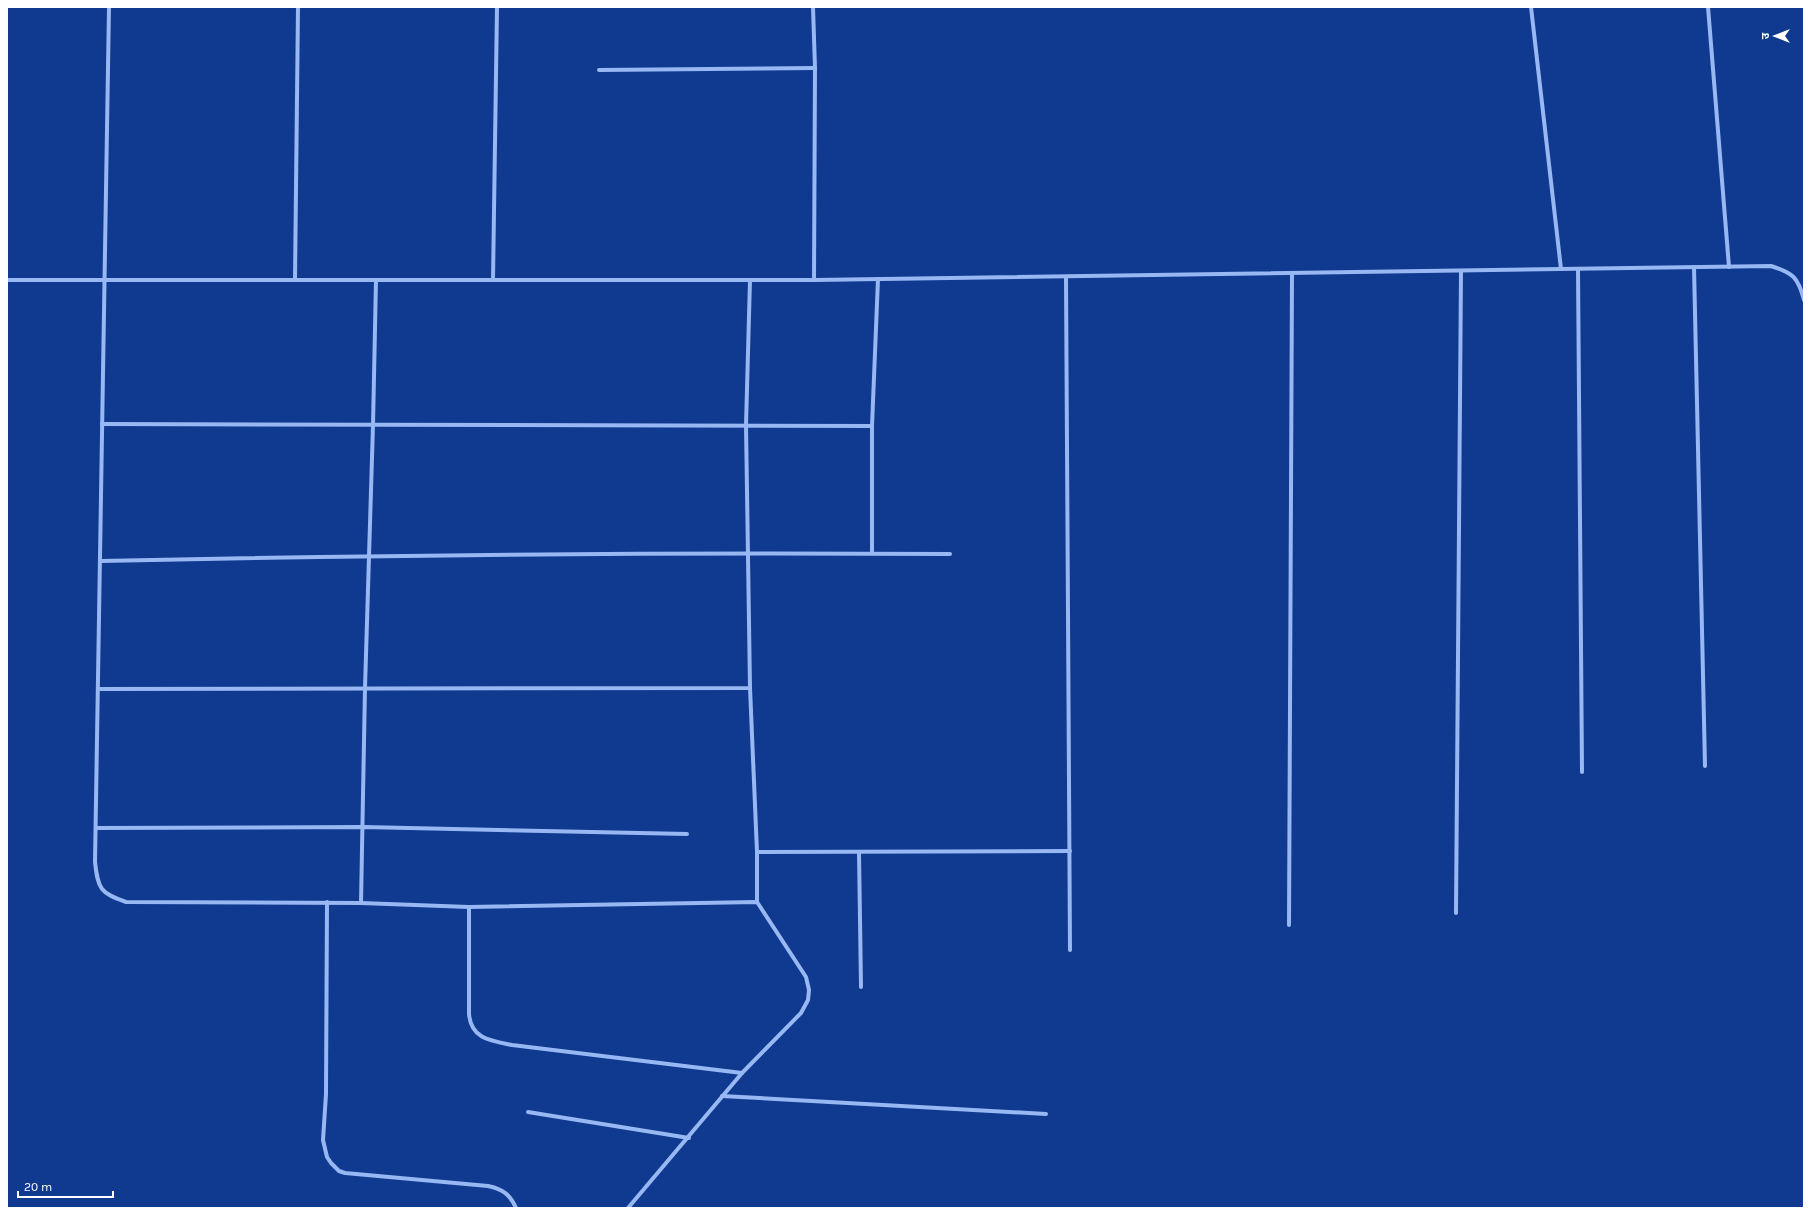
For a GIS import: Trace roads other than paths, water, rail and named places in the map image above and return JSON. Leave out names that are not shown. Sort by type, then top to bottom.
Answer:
[{"type":"street","points":[[109,7],[95,862],[97,882],[105,893],[126,902],[327,902],[469,907],[757,902]]},
{"type":"street","points":[[295,280],[298,7]]},
{"type":"street","points":[[493,280],[497,7]]},
{"type":"street","points":[[812,7],[815,68],[814,280]]},
{"type":"street","points":[[1531,7],[1561,269]]},
{"type":"street","points":[[1708,7],[1729,267]]},
{"type":"street","points":[[599,70],[815,68]]},
{"type":"street","points":[[7,280],[814,280],[1771,266],[1793,275],[1800,286],[1804,300]]},
{"type":"street","points":[[1694,267],[1705,766]]},
{"type":"street","points":[[1578,269],[1582,772]]},
{"type":"street","points":[[1456,913],[1461,271]]},
{"type":"street","points":[[1290,925],[1292,273]]},
{"type":"street","points":[[1066,277],[1070,950]]},
{"type":"street","points":[[872,553],[872,426],[878,279]]},
{"type":"street","points":[[361,903],[376,280]]},
{"type":"street","points":[[628,1208],[689,1138],[742,1073],[801,1013],[808,1000],[809,990],[806,977],[757,902],[757,852],[750,688],[747,552],[746,425],[750,280]]},
{"type":"street","points":[[102,424],[872,426]]},
{"type":"street","points":[[100,561],[369,555],[747,552],[950,554]]},
{"type":"street","points":[[98,689],[750,688]]},
{"type":"street","points":[[96,828],[363,826],[687,834]]},
{"type":"street","points":[[757,852],[1070,851]]},
{"type":"street","points":[[859,852],[861,987]]},
{"type":"street","points":[[327,902],[326,1094],[323,1140],[327,1157],[334,1167],[345,1173],[488,1186],[500,1189],[512,1198],[516,1208]]},
{"type":"street","points":[[469,907],[469,1014],[471,1028],[477,1034],[494,1042],[512,1045],[742,1073]]},
{"type":"street","points":[[722,1096],[1046,1114]]},
{"type":"street","points":[[528,1112],[689,1138]]}]
